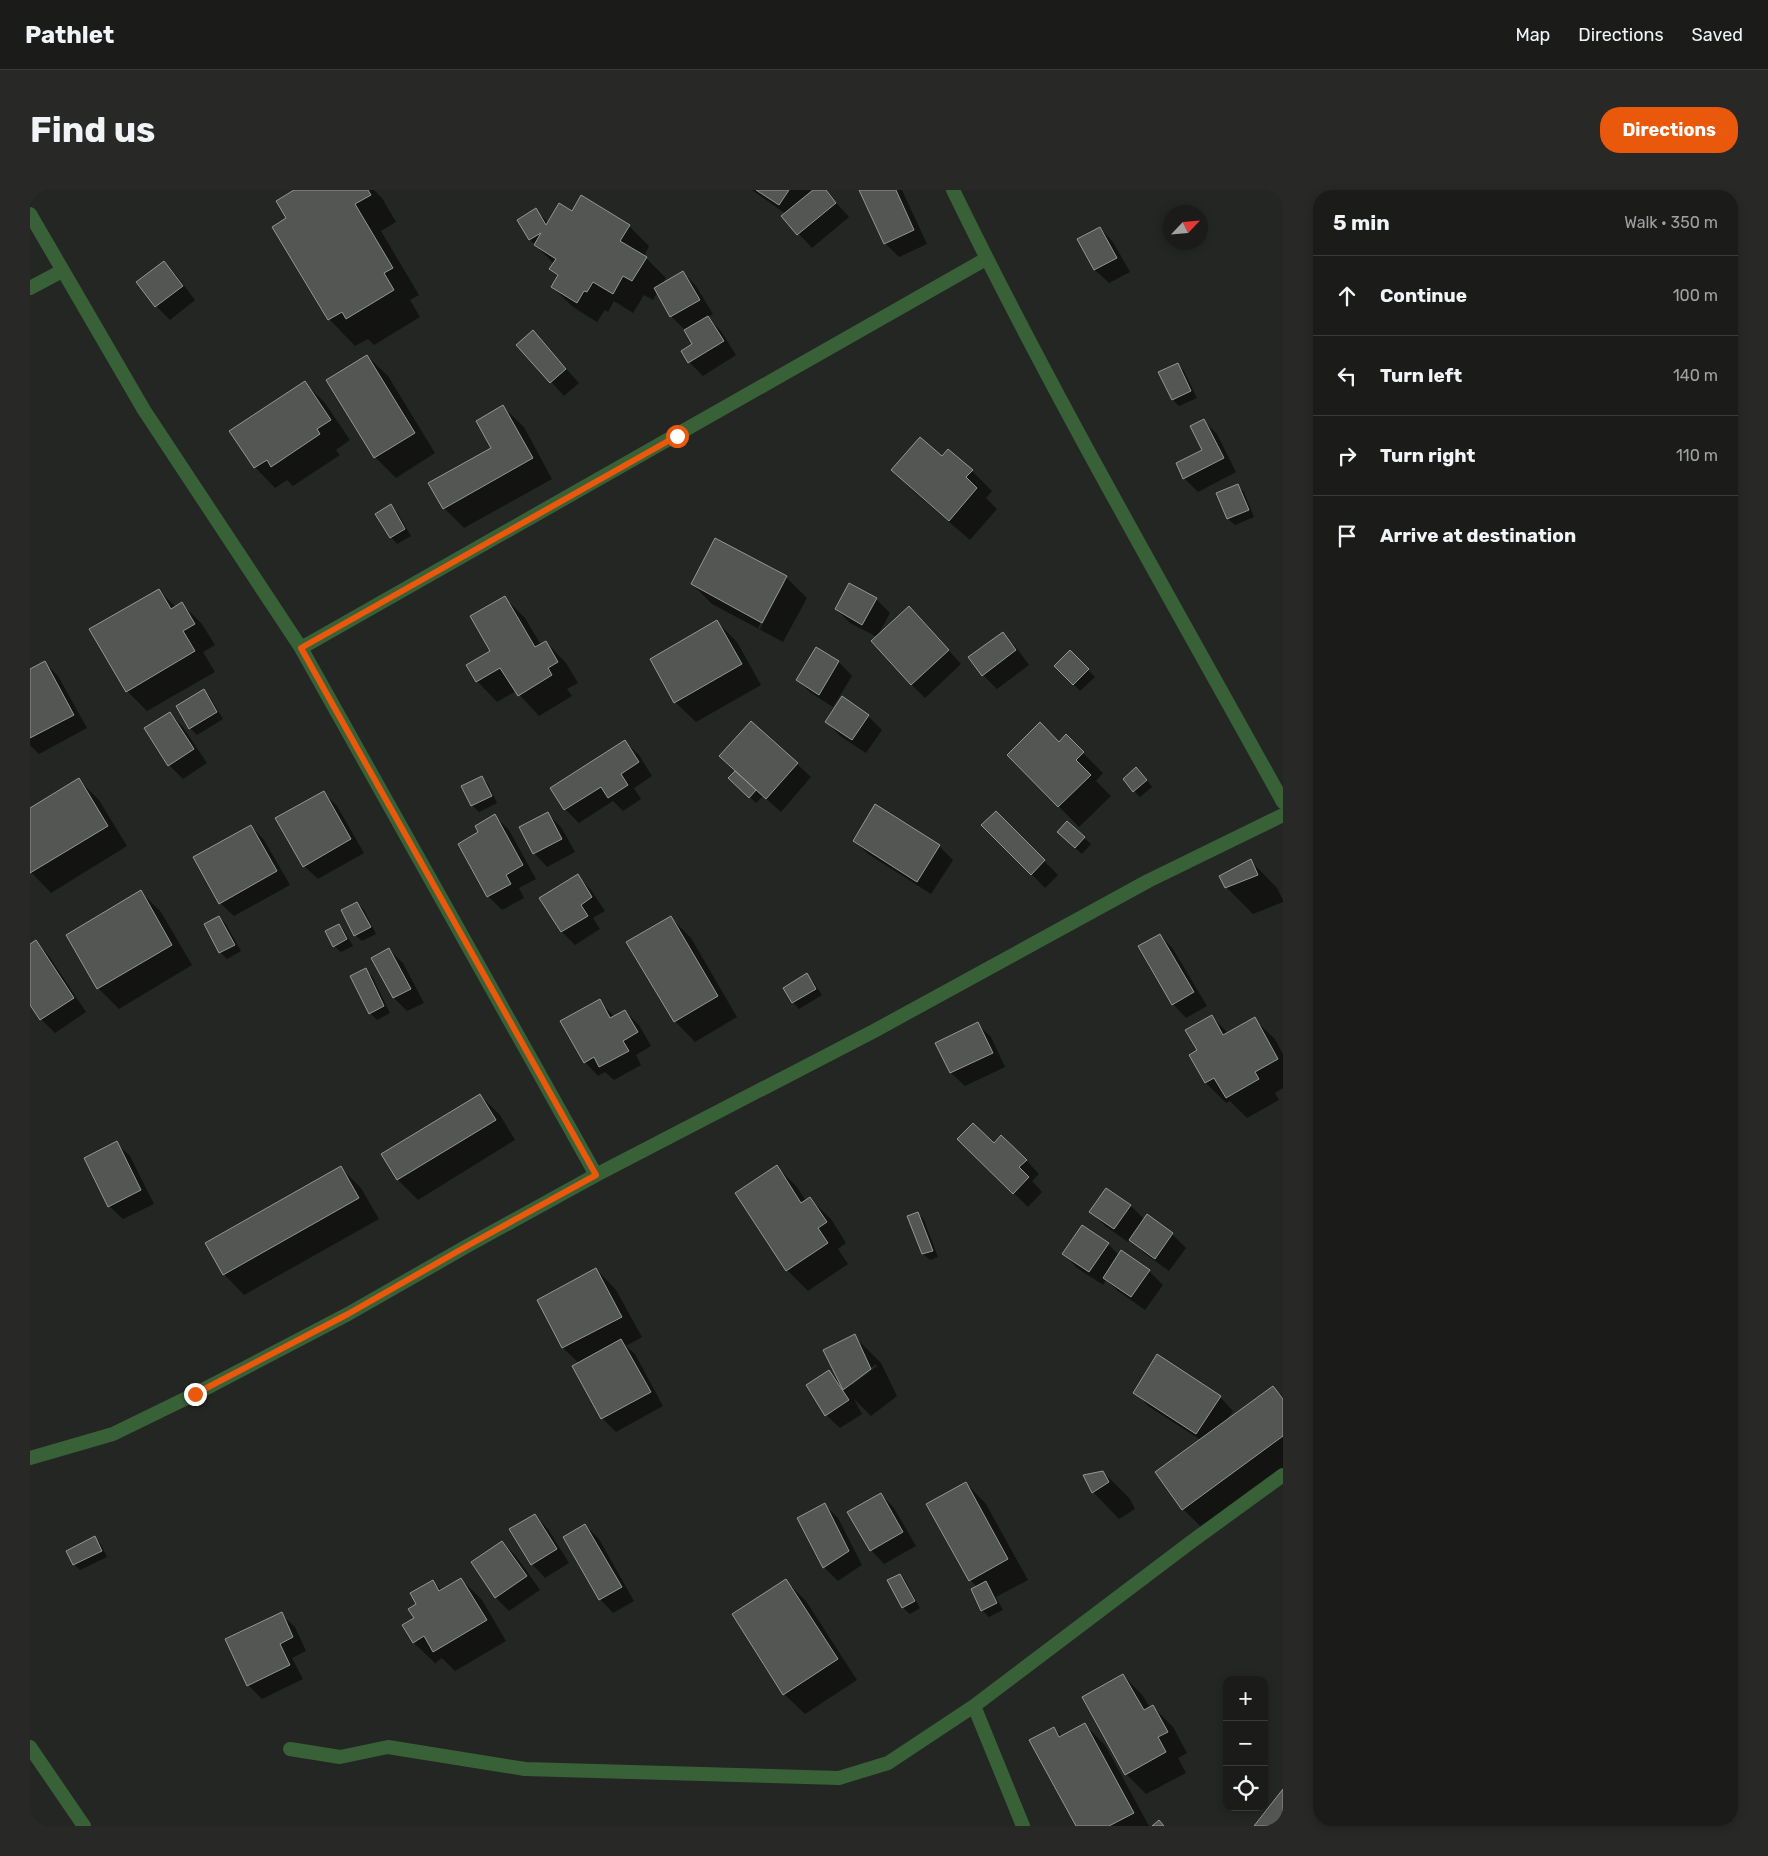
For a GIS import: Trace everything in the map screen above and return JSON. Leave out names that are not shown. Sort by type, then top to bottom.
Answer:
[{"type":"street","points":[[953,190],[986,259],[1072,421],[1283,802]]},
{"type":"street","points":[[30,214],[144,410],[301,648],[596,1175]]},
{"type":"street","points":[[301,648],[986,259]]},
{"type":"street","points":[[30,288],[62,271]]},
{"type":"street","points":[[30,1458],[113,1434],[187,1398],[348,1314],[596,1175],[874,1031],[1148,881],[1283,816]]},
{"type":"street","points":[[290,1749],[340,1757],[388,1747],[525,1769],[839,1778],[888,1764],[974,1706],[1283,1475]]},
{"type":"street","points":[[974,1706],[1023,1826]]},
{"type":"street","points":[[30,1748],[84,1826]]},
{"type":"building","points":[[294,190],[368,190],[371,195],[355,204],[393,268],[384,273],[394,290],[346,319],[342,312],[328,320],[272,227],[286,218],[276,201]]},
{"type":"building","points":[[756,190],[789,190],[779,205]]},
{"type":"building","points":[[813,190],[826,190],[836,203],[797,235],[781,216]]},
{"type":"building","points":[[859,190],[896,190],[914,230],[884,244]]},
{"type":"building","points":[[581,195],[630,225],[620,241],[647,257],[632,281],[623,276],[613,294],[593,282],[587,292],[584,291],[577,303],[551,287],[558,275],[549,269],[556,259],[534,245],[541,233],[529,240],[517,220],[536,208],[546,225],[559,203],[572,211]]},
{"type":"building","points":[[1100,227],[1117,258],[1094,270],[1077,239]]},
{"type":"building","points":[[164,261],[183,286],[155,307],[136,282]]},
{"type":"building","points":[[683,271],[700,300],[670,317],[654,288]]},
{"type":"building","points":[[708,316],[724,341],[688,363],[681,351],[692,344],[684,330]]},
{"type":"building","points":[[533,330],[566,369],[550,383],[516,345]]},
{"type":"building","points":[[367,355],[415,433],[374,458],[326,380]]},
{"type":"building","points":[[1178,363],[1191,391],[1172,400],[1158,372]]},
{"type":"building","points":[[305,381],[331,420],[317,429],[320,434],[271,467],[267,460],[254,468],[229,431]]},
{"type":"building","points":[[503,405],[533,458],[443,509],[428,483],[491,448],[476,421]]},
{"type":"building","points":[[1204,419],[1224,458],[1183,479],[1176,463],[1202,450],[1190,426]]},
{"type":"building","points":[[920,437],[942,456],[948,449],[973,470],[966,477],[977,488],[949,521],[891,470]]},
{"type":"building","points":[[1238,484],[1249,510],[1227,519],[1216,493]]},
{"type":"building","points":[[391,504],[405,529],[390,538],[375,514]]},
{"type":"building","points":[[715,538],[787,576],[762,623],[691,584]]},
{"type":"building","points":[[849,583],[877,598],[862,625],[835,609]]},
{"type":"building","points":[[159,589],[171,609],[182,602],[195,624],[183,631],[195,651],[126,692],[89,629]]},
{"type":"building","points":[[505,596],[535,647],[546,641],[558,662],[548,668],[552,675],[518,696],[500,668],[476,682],[466,665],[490,651],[470,616]]},
{"type":"building","points":[[909,606],[949,650],[911,685],[871,641]]},
{"type":"building","points":[[717,620],[742,664],[674,703],[650,659]]},
{"type":"building","points":[[1003,632],[1016,650],[982,676],[968,657]]},
{"type":"building","points":[[816,647],[839,661],[819,695],[796,680]]},
{"type":"building","points":[[1070,650],[1089,669],[1073,685],[1054,666]]},
{"type":"building","points":[[45,661],[74,715],[30,738],[30,669]]},
{"type":"building","points":[[204,689],[217,712],[189,729],[176,706]]},
{"type":"building","points":[[842,696],[869,715],[852,740],[825,722]]},
{"type":"building","points":[[170,712],[194,749],[168,766],[144,728]]},
{"type":"building","points":[[751,721],[798,763],[766,799],[719,756]]},
{"type":"building","points":[[1040,722],[1059,742],[1066,734],[1084,752],[1076,760],[1091,775],[1058,807],[1007,755]]},
{"type":"building","points":[[625,740],[639,762],[621,774],[628,785],[608,798],[601,787],[564,810],[550,788]]},
{"type":"building","points":[[1136,767],[1147,780],[1133,792],[1123,779]]},
{"type":"building","points":[[735,771],[756,790],[749,798],[728,778]]},
{"type":"building","points":[[482,776],[492,796],[471,806],[461,786]]},
{"type":"building","points":[[79,778],[108,826],[30,873],[30,808]]},
{"type":"building","points":[[324,791],[351,839],[303,867],[275,818]]},
{"type":"building","points":[[875,804],[940,845],[917,882],[853,841]]},
{"type":"building","points":[[996,811],[1045,860],[1031,875],[981,825]]},
{"type":"building","points":[[548,812],[562,839],[533,854],[519,827]]},
{"type":"building","points":[[495,814],[523,865],[506,875],[511,884],[487,897],[458,844],[478,832],[475,826]]},
{"type":"building","points":[[1067,821],[1085,837],[1075,848],[1057,832]]},
{"type":"building","points":[[251,825],[277,871],[219,904],[193,857]]},
{"type":"building","points":[[1251,859],[1258,875],[1225,888],[1219,876]]},
{"type":"building","points":[[578,874],[592,897],[581,905],[588,916],[561,932],[539,898]]},
{"type":"building","points":[[141,890],[172,945],[97,989],[66,935]]},
{"type":"building","points":[[357,902],[371,927],[354,936],[341,910]]},
{"type":"building","points":[[219,916],[235,945],[219,953],[204,924]]},
{"type":"building","points":[[671,916],[718,996],[674,1022],[626,942]]},
{"type":"building","points":[[339,924],[347,939],[333,947],[325,931]]},
{"type":"building","points":[[1160,934],[1194,992],[1172,1005],[1138,946]]},
{"type":"building","points":[[36,940],[74,998],[40,1020],[30,1005],[30,944]]},
{"type":"building","points":[[389,948],[411,989],[393,998],[371,958]]},
{"type":"building","points":[[366,968],[384,1006],[369,1014],[350,976]]},
{"type":"building","points":[[807,973],[816,989],[792,1003],[783,988]]},
{"type":"building","points":[[600,999],[610,1018],[625,1010],[638,1032],[623,1041],[629,1051],[599,1067],[594,1057],[584,1063],[560,1021]]},
{"type":"building","points":[[1212,1015],[1223,1035],[1255,1017],[1278,1059],[1255,1072],[1259,1079],[1226,1098],[1214,1078],[1205,1083],[1189,1055],[1197,1050],[1185,1030]]},
{"type":"building","points":[[978,1022],[993,1053],[950,1073],[935,1043]]},
{"type":"building","points":[[480,1094],[496,1120],[397,1180],[381,1154]]},
{"type":"building","points":[[973,1123],[994,1143],[1001,1135],[1027,1160],[1019,1167],[1029,1177],[1013,1194],[957,1139]]},
{"type":"building","points":[[117,1141],[141,1190],[108,1207],[84,1158]]},
{"type":"building","points":[[777,1165],[801,1203],[810,1197],[827,1222],[818,1228],[828,1243],[786,1271],[735,1193]]},
{"type":"building","points":[[341,1166],[359,1198],[223,1275],[205,1243]]},
{"type":"building","points":[[1106,1188],[1131,1205],[1114,1229],[1089,1212]]},
{"type":"building","points":[[918,1212],[933,1251],[922,1254],[907,1216]]},
{"type":"building","points":[[1147,1214],[1173,1233],[1155,1259],[1129,1240]]},
{"type":"building","points":[[1082,1225],[1109,1243],[1089,1272],[1062,1254]]},
{"type":"building","points":[[1121,1250],[1150,1270],[1131,1297],[1103,1278]]},
{"type":"building","points":[[596,1268],[622,1317],[562,1348],[537,1300]]},
{"type":"building","points":[[855,1334],[871,1369],[843,1390],[823,1350]]},
{"type":"building","points":[[621,1339],[651,1392],[601,1419],[572,1366]]},
{"type":"building","points":[[1157,1354],[1221,1396],[1196,1434],[1133,1393]]},
{"type":"building","points":[[829,1370],[849,1400],[825,1416],[806,1385]]},
{"type":"building","points":[[1273,1386],[1283,1399],[1283,1436],[1182,1510],[1155,1472]]},
{"type":"building","points":[[1103,1471],[1109,1482],[1092,1493],[1083,1475]]},
{"type":"building","points":[[966,1482],[1008,1559],[969,1581],[926,1504]]},
{"type":"building","points":[[881,1493],[903,1532],[870,1551],[847,1512]]},
{"type":"building","points":[[825,1503],[849,1551],[823,1568],[797,1518]]},
{"type":"building","points":[[535,1514],[557,1549],[531,1565],[509,1529]]},
{"type":"building","points":[[585,1524],[622,1587],[599,1600],[563,1537]]},
{"type":"building","points":[[95,1536],[102,1551],[73,1565],[66,1551]]},
{"type":"building","points":[[502,1541],[527,1576],[495,1598],[471,1562]]},
{"type":"building","points":[[900,1574],[915,1601],[902,1608],[887,1580]]},
{"type":"building","points":[[461,1578],[487,1620],[433,1652],[424,1636],[413,1643],[402,1625],[414,1618],[408,1609],[416,1604],[410,1593],[433,1580],[439,1591]]},
{"type":"building","points":[[786,1579],[838,1659],[783,1695],[732,1614]]},
{"type":"building","points":[[986,1581],[997,1603],[981,1611],[971,1589]]},
{"type":"building","points":[[282,1612],[293,1637],[280,1644],[290,1665],[247,1686],[225,1639]]},
{"type":"building","points":[[1123,1674],[1144,1710],[1153,1705],[1168,1732],[1158,1737],[1166,1752],[1125,1775],[1082,1697]]},
{"type":"building","points":[[1085,1723],[1134,1813],[1109,1826],[1076,1826],[1029,1740],[1054,1727],[1059,1737]]},
{"type":"building","points":[[1283,1789],[1283,1826],[1254,1826],[1266,1811],[1268,1811],[1268,1808]]},
{"type":"building","points":[[1159,1820],[1164,1826],[1152,1826]]},
{"type":"route","points":[[195,1394],[348,1314],[596,1175],[301,648],[677,436]]}]
